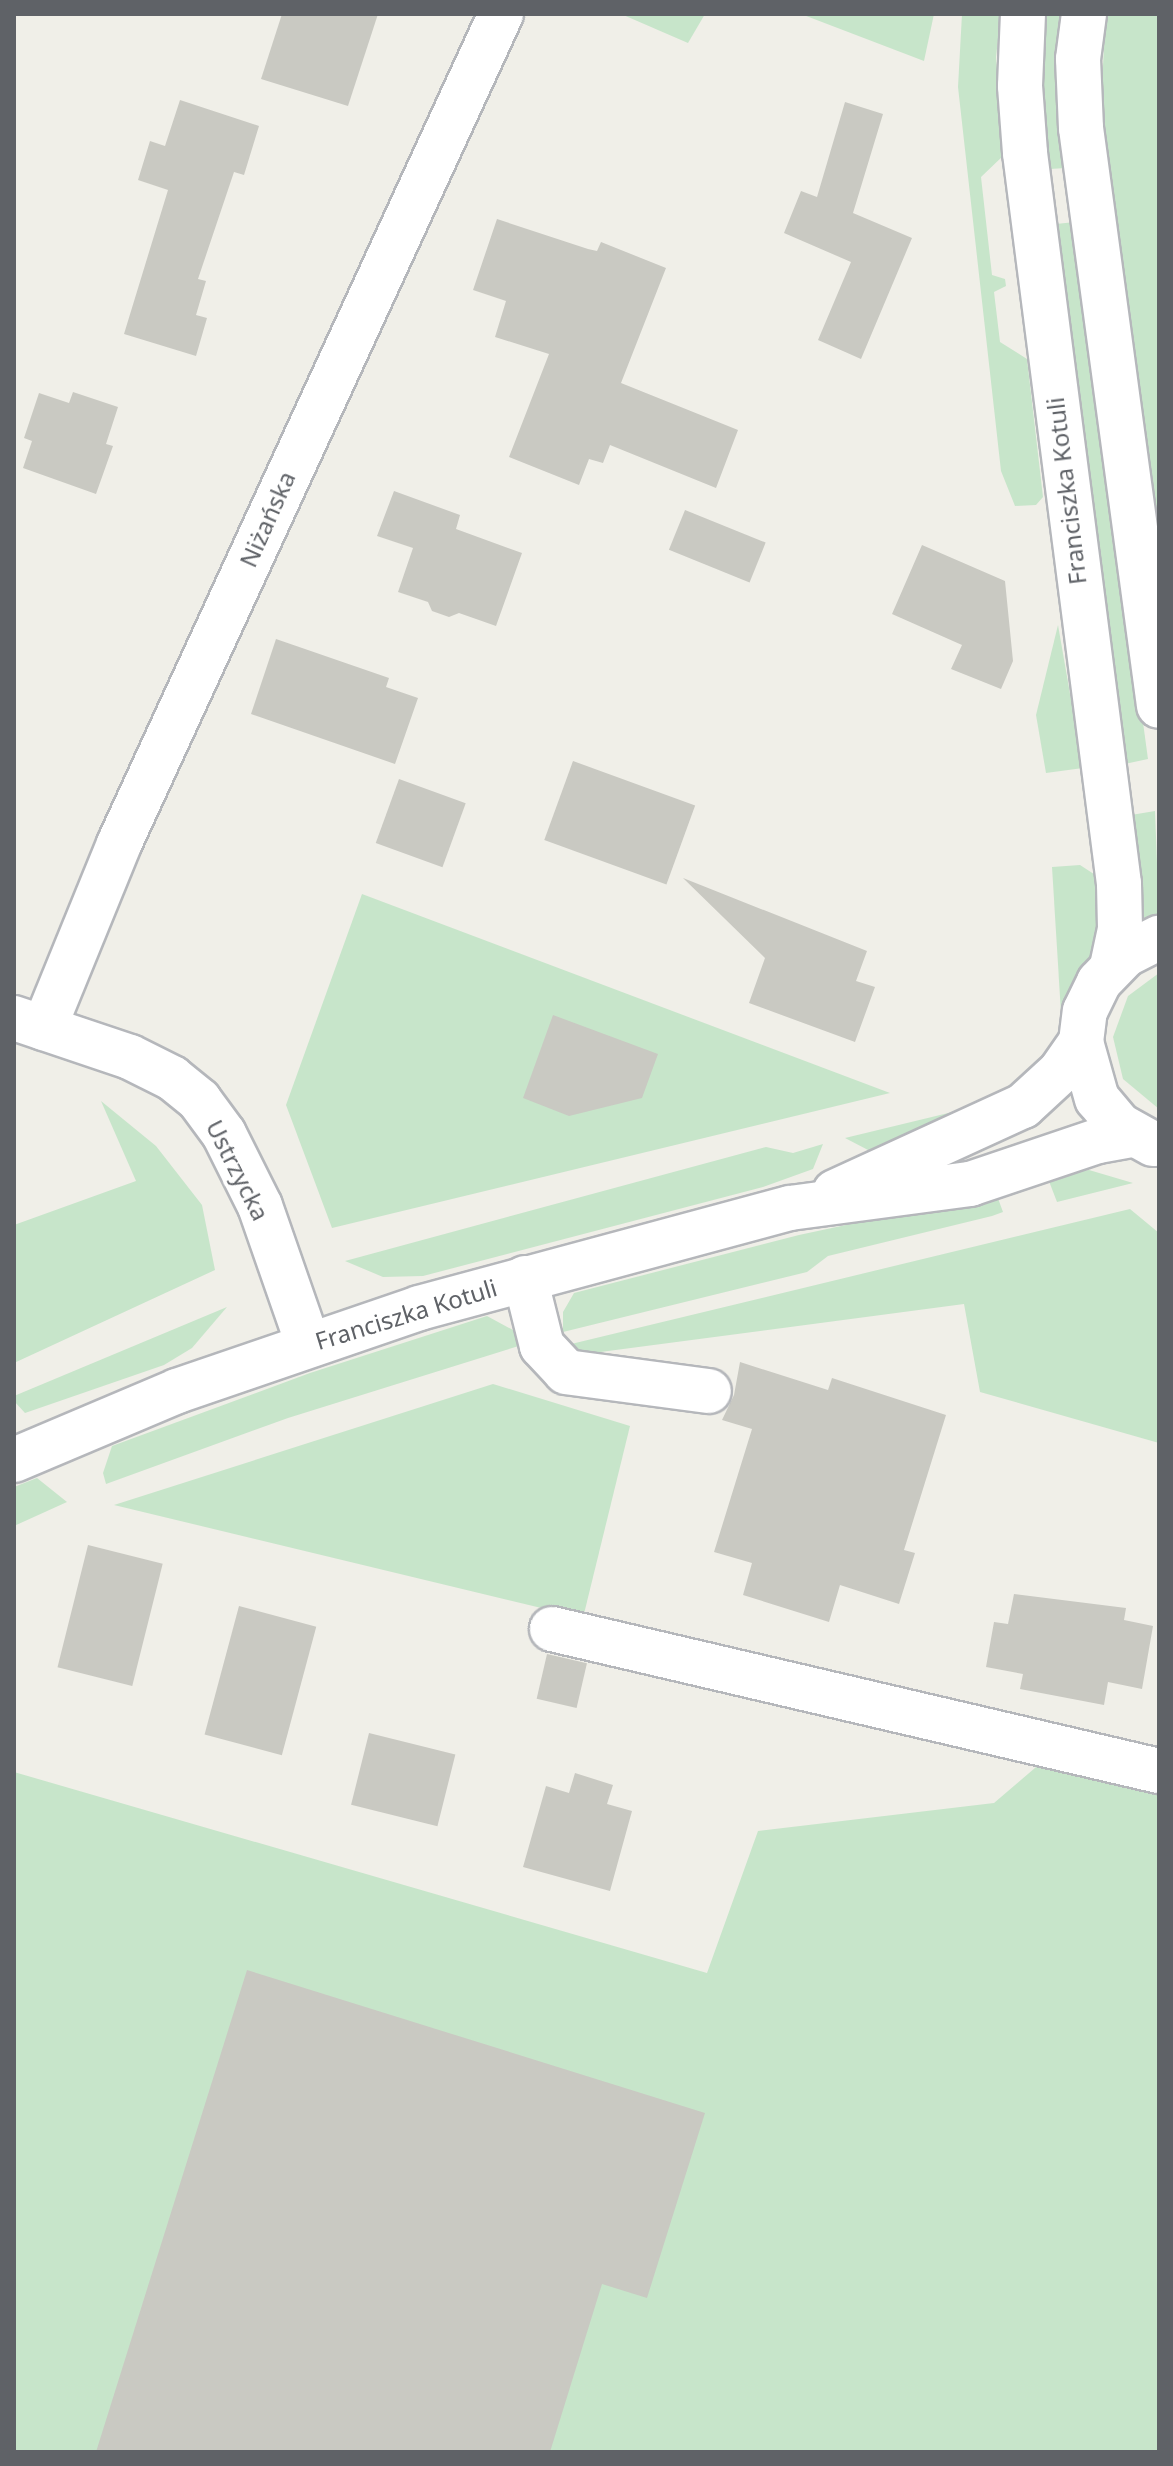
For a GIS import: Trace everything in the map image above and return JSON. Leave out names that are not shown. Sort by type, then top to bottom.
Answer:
[{"type":"street","name":"Niżańska","points":[[29,1023],[125,830],[501,14]]},
{"type":"street","name":"Franciszka Kotuli","points":[[1023,14],[1020,86],[1031,196],[1119,884],[1120,929],[1112,967]]},
{"type":"street","points":[[1084,14],[1078,59],[1089,190],[1159,706]]},
{"type":"street","points":[[1031,196],[1089,190]]},
{"type":"street","points":[[1150,1144],[1097,1099],[1085,1071],[1081,1042],[1085,1011],[1112,967],[1159,938]]},
{"type":"street","name":"Ustrzycka","points":[[29,1023],[130,1057],[172,1078],[199,1100],[224,1134],[260,1206],[308,1344]]},
{"type":"street","name":"Franciszka Kotuli","points":[[14,1460],[177,1391],[308,1344],[525,1278],[810,1203],[1014,1111],[1060,1072],[1081,1042]]},
{"type":"street","name":"Franciszka Kotuli","points":[[810,1203],[915,1195],[970,1184],[1098,1141],[1150,1144]]},
{"type":"street","points":[[525,1278],[542,1346],[566,1372],[709,1391]]},
{"type":"street","points":[[552,1629],[1159,1771]]},
{"type":"green space","points":[[621,14],[705,14],[688,43]]},
{"type":"green space","points":[[801,14],[934,14],[924,61]]},
{"type":"green space","points":[[962,14],[1001,14],[996,57],[1004,155],[981,177],[992,275],[1005,279],[1006,286],[994,292],[1000,342],[1027,359],[1043,497],[1036,505],[1015,506],[1001,471],[958,87]]},
{"type":"green space","points":[[1045,14],[1060,14],[1056,77],[1066,168],[1050,169],[1041,71]]},
{"type":"green space","points":[[1106,14],[1159,14],[1159,557],[1100,116]]},
{"type":"green space","points":[[1075,222],[1148,759],[1120,765],[1056,224]]},
{"type":"green space","points":[[1058,625],[1083,768],[1046,773],[1036,715]]},
{"type":"green space","points":[[1155,811],[1159,915],[1144,919],[1137,915],[1125,816]]},
{"type":"green space","points":[[1080,865],[1100,878],[1101,918],[1094,948],[1061,1013],[1052,867]]},
{"type":"green space","points":[[362,894],[890,1093],[332,1228],[286,1105]]},
{"type":"green space","points":[[1159,973],[1159,1109],[1123,1079],[1113,1037],[1128,996]]},
{"type":"green space","points":[[101,1101],[156,1146],[202,1205],[215,1270],[14,1363],[14,1225],[136,1181]]},
{"type":"green space","points":[[969,1108],[919,1135],[870,1151],[845,1138]]},
{"type":"green space","points":[[823,1144],[813,1169],[763,1187],[423,1276],[383,1277],[345,1261],[766,1147],[793,1153]]},
{"type":"green space","points":[[1089,1170],[1133,1183],[1057,1202],[1047,1176]]},
{"type":"green space","points":[[996,1193],[1003,1212],[992,1216],[828,1256],[807,1272],[563,1332],[563,1312],[574,1293],[799,1235]]},
{"type":"green space","points":[[1130,1209],[1159,1233],[1159,1443],[980,1392],[964,1304],[570,1356],[567,1345]]},
{"type":"green space","points":[[227,1307],[192,1348],[164,1365],[25,1413],[14,1401],[14,1396]]},
{"type":"green space","points":[[487,1316],[513,1330],[522,1345],[288,1418],[106,1484],[103,1473],[112,1446],[310,1373]]},
{"type":"green space","points":[[493,1384],[630,1426],[583,1618],[114,1505]]},
{"type":"green space","points":[[37,1478],[67,1502],[14,1526],[14,1487]]},
{"type":"green space","points":[[1049,1756],[1159,1785],[1159,2452],[14,2452],[14,1772],[707,1973],[758,1831],[994,1803]]},
{"type":"building","points":[[282,14],[378,14],[348,106],[261,79]]},
{"type":"building","points":[[180,100],[259,126],[244,175],[234,172],[198,279],[206,281],[196,315],[207,318],[196,356],[124,334],[168,190],[138,180],[150,141],[165,146]]},
{"type":"building","points":[[845,102],[883,114],[853,213],[912,238],[861,359],[818,340],[851,262],[784,233],[801,191],[817,197]]},
{"type":"building","points":[[497,219],[597,251],[601,242],[666,268],[621,383],[738,430],[716,488],[610,445],[603,463],[589,459],[579,485],[509,457],[549,354],[495,337],[506,301],[473,290]]},
{"type":"building","points":[[73,392],[118,407],[106,444],[113,446],[96,494],[23,468],[32,441],[24,438],[39,393],[69,403]]},
{"type":"building","points":[[394,491],[460,515],[456,529],[522,553],[496,626],[459,613],[449,617],[432,611],[428,602],[398,592],[413,548],[377,536]]},
{"type":"building","points":[[685,510],[766,543],[750,582],[669,550]]},
{"type":"building","points":[[922,545],[1005,581],[1013,661],[1001,689],[951,669],[962,645],[892,614]]},
{"type":"building","points":[[276,639],[389,678],[386,687],[418,698],[395,764],[251,714]]},
{"type":"building","points":[[573,761],[695,805],[666,884],[544,840]]},
{"type":"building","points":[[399,779],[466,803],[442,867],[376,843]]},
{"type":"building","points":[[683,878],[867,951],[856,981],[875,987],[855,1042],[749,1003],[765,958]]},
{"type":"building","points":[[553,1015],[658,1054],[642,1098],[569,1116],[523,1098]]},
{"type":"building","points":[[740,1362],[828,1390],[832,1378],[946,1415],[904,1550],[915,1553],[899,1604],[840,1585],[829,1622],[743,1595],[752,1563],[714,1552],[752,1429],[722,1420],[734,1395]]},
{"type":"building","points":[[88,1545],[163,1564],[132,1686],[58,1667]]},
{"type":"building","points":[[1014,1594],[1126,1608],[1124,1620],[1153,1626],[1142,1689],[1108,1682],[1104,1705],[1020,1689],[1023,1674],[986,1667],[994,1622],[1008,1624]]},
{"type":"building","points":[[239,1606],[316,1627],[282,1755],[205,1734]]},
{"type":"building","points":[[547,1654],[587,1663],[577,1708],[537,1699]]},
{"type":"building","points":[[369,1733],[455,1755],[437,1826],[351,1805]]},
{"type":"building","points":[[575,1773],[613,1785],[607,1804],[632,1811],[610,1891],[523,1867],[546,1786],[569,1793]]},
{"type":"building","points":[[247,1970],[705,2113],[647,2298],[602,2284],[550,2452],[96,2452]]}]
